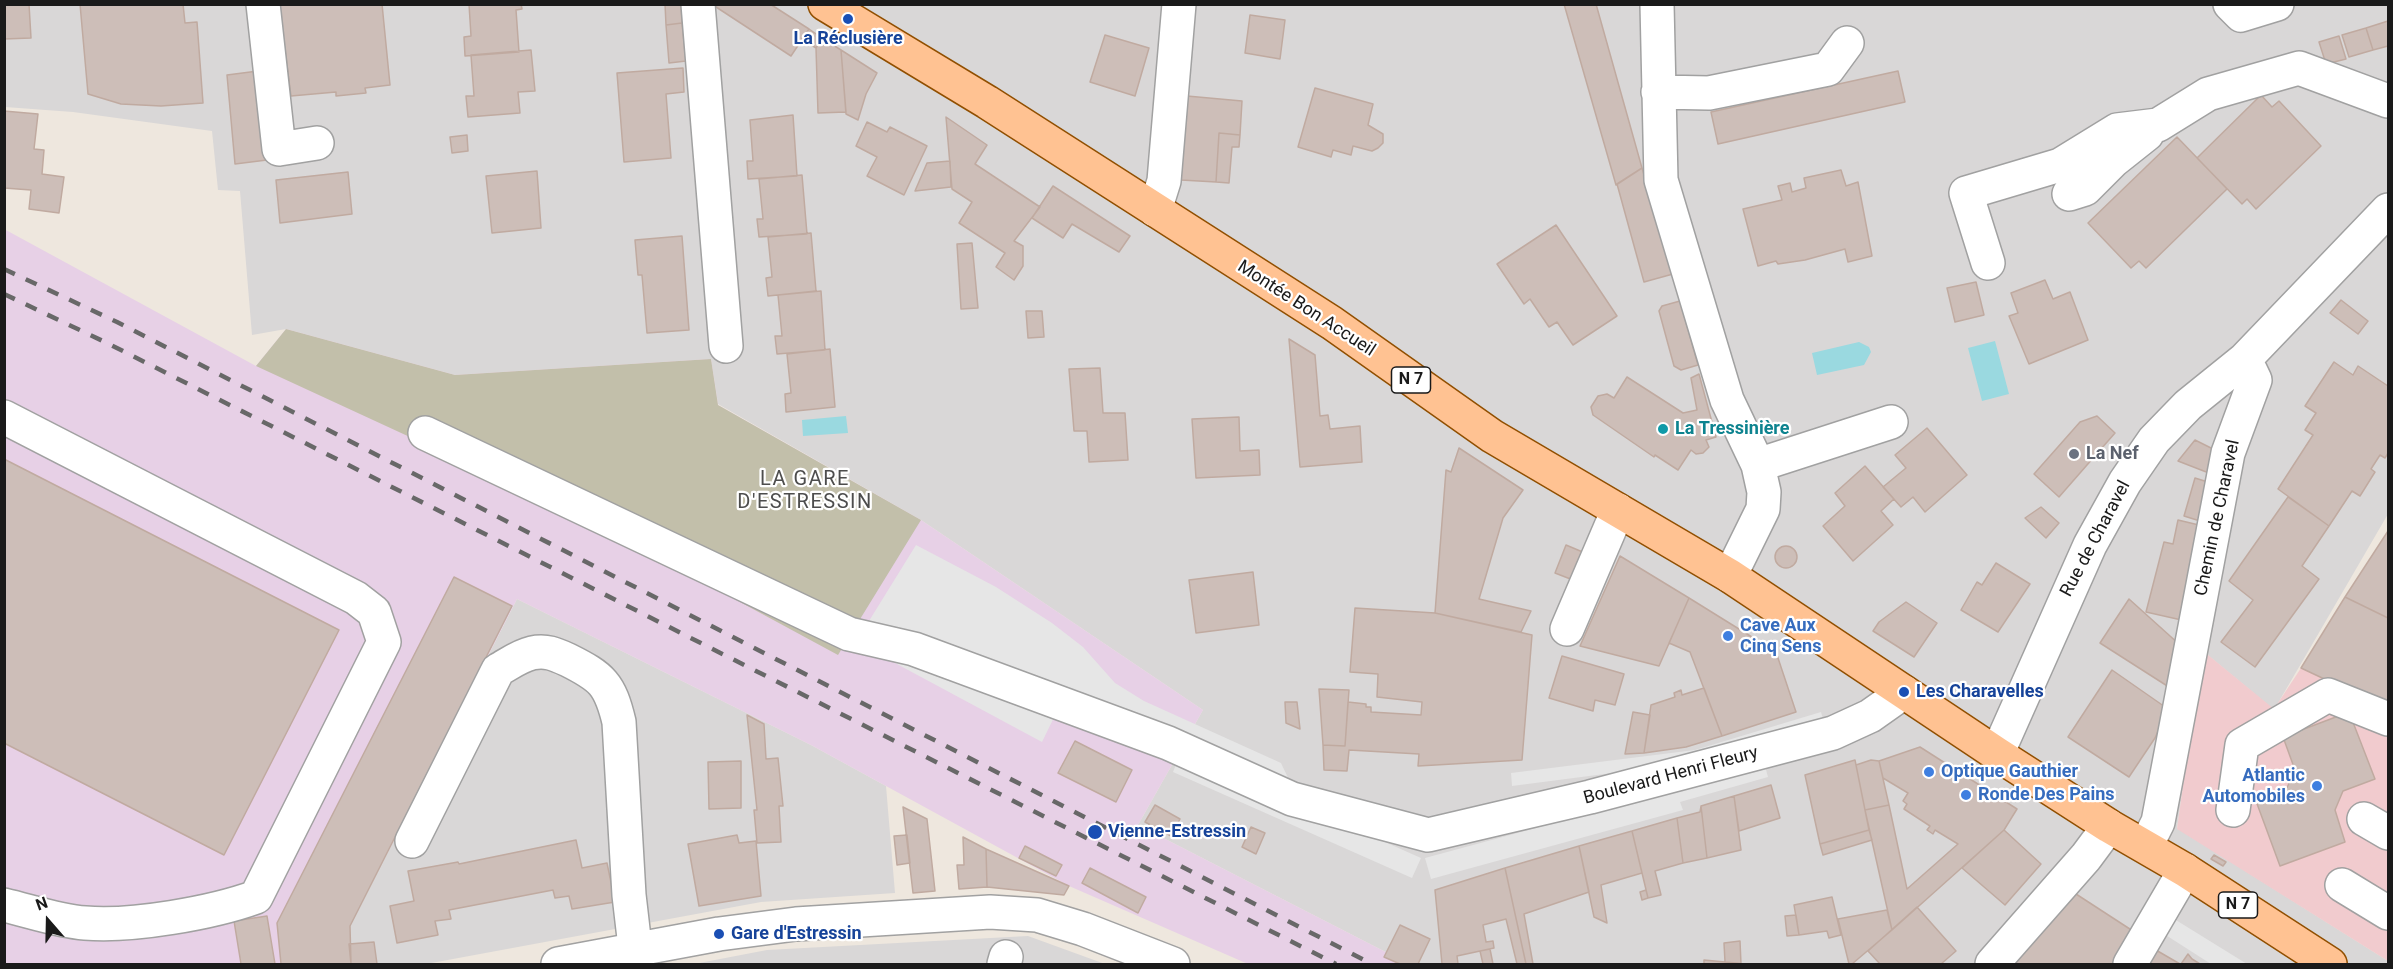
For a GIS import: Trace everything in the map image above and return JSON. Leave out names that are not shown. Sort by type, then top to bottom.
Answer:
[{"type":"main road","name":"Montée Bon Accueil","points":[[825,4],[987,102],[1332,323],[1492,436],[1730,576],[1997,754]]},
{"type":"main road","name":"N 7","points":[[1997,754],[2109,826],[2186,870],[2330,964]]},
{"type":"street","points":[[263,4],[279,149],[317,143]]},
{"type":"street","points":[[698,4],[726,346]]},
{"type":"street","points":[[1155,210],[1164,181],[1179,4]]},
{"type":"street","points":[[1657,4],[1660,180],[1727,400],[1758,465],[1764,492],[1763,509],[1730,576]]},
{"type":"street","points":[[2230,4],[2241,15],[2277,4]]},
{"type":"street","points":[[1658,92],[1709,93],[1828,69],[1847,43]]},
{"type":"street","points":[[2069,194],[2085,189],[2113,160],[2158,125],[2208,94],[2299,68],[2388,101]]},
{"type":"street","points":[[1988,263],[1966,193],[2060,165],[2117,130],[2158,125]]},
{"type":"street","points":[[2245,359],[2388,210]]},
{"type":"street","name":"Rue de Charavel","points":[[1997,754],[2062,604],[2090,545],[2125,482],[2154,440],[2188,405],[2245,359]]},
{"type":"street","name":"Chemin de Charavel","points":[[2146,846],[2158,822],[2228,453],[2255,380],[2245,359]]},
{"type":"street","points":[[4,417],[356,598],[374,612],[384,642],[256,897],[209,911],[110,924],[83,923],[4,905]]},
{"type":"street","points":[[1758,465],[1891,422]]},
{"type":"street","name":"Boulevard Henri Fleury","points":[[425,433],[849,634],[914,649],[1168,743],[1292,799],[1428,835],[1590,797],[1833,733],[1870,716],[1904,692]]},
{"type":"street","points":[[1567,629],[1618,510]]},
{"type":"street","points":[[411,841],[498,670],[532,653],[550,651],[596,675],[614,702],[619,722],[628,895],[637,957]]},
{"type":"street","points":[[2233,810],[2242,745],[2328,694],[2388,719]]},
{"type":"street","points":[[1992,964],[2086,857],[2109,826]]},
{"type":"street","points":[[2130,964],[2186,870]]},
{"type":"street","points":[[2342,885],[2388,913]]},
{"type":"street","points":[[558,964],[637,957],[796,924],[990,912],[1037,915],[1083,929],[1173,964]]},
{"type":"shaded area","points":[[4,5],[2388,5],[2388,514],[2274,710],[2203,651],[2177,828],[2388,961],[2388,964],[1409,964],[1138,825],[1203,710],[921,520],[718,404],[711,359],[455,375],[286,329],[252,335],[240,191],[218,190],[212,131],[73,112],[5,107]]},
{"type":"shaded area","points":[[4,229],[256,366],[286,329],[455,375],[711,359],[718,405],[921,520],[1203,710],[1138,825],[1409,964],[1248,964],[1069,886],[811,745],[517,599],[350,926],[351,964],[5,964]]},
{"type":"shaded area","points":[[286,329],[455,375],[711,359],[718,405],[921,520],[838,655],[581,516],[256,366]]},
{"type":"shaded area","points":[[916,545],[996,587],[1052,623],[1083,647],[1115,683],[1144,701],[1281,763],[1290,782],[1064,697],[1042,742],[856,642]]},
{"type":"shaded area","points":[[517,599],[811,745],[886,786],[895,893],[761,902],[426,964],[351,964],[350,926]]},
{"type":"shaded area","points":[[2202,650],[2274,709],[2301,668],[2388,709],[2388,961],[2177,829]]},
{"type":"shaded area","points":[[1821,712],[1824,723],[1674,765],[1512,786],[1511,773],[1695,750]]},
{"type":"shaded area","points":[[1177,762],[1306,807],[1421,858],[1412,878],[1173,772]]},
{"type":"shaded area","points":[[1765,766],[1768,777],[1680,802],[1683,810],[1431,879],[1425,858]]},
{"type":"shaded area","points":[[2171,917],[2247,964],[2211,964],[2161,932]]},
{"type":"shaded area","points":[[1028,936],[1105,964],[694,964],[767,950]]},
{"type":"water","points":[[1995,341],[2009,394],[1982,401],[1968,348]]},
{"type":"water","points":[[1859,342],[1869,347],[1871,352],[1864,365],[1817,375],[1812,353]]},
{"type":"water","points":[[846,416],[848,433],[803,436],[802,420]]},
{"type":"building","points":[[4,4],[29,4],[31,38],[4,39]]},
{"type":"building","points":[[80,4],[183,4],[185,23],[197,22],[203,103],[161,106],[121,104],[88,94]]},
{"type":"building","points":[[279,4],[382,4],[390,85],[365,88],[366,93],[336,96],[336,92],[291,96]]},
{"type":"building","points":[[469,4],[521,4],[522,9],[516,10],[519,52],[465,56],[464,37],[471,36]]},
{"type":"building","points":[[665,4],[681,4],[682,23],[666,25]]},
{"type":"building","points":[[770,4],[809,29],[791,56],[713,5]]},
{"type":"building","points":[[1564,4],[1596,4],[1642,168],[1616,185]]},
{"type":"building","points":[[1250,15],[1285,20],[1280,59],[1245,53]]},
{"type":"building","points":[[2388,21],[2388,46],[2373,50],[2366,28]]},
{"type":"building","points":[[682,23],[686,61],[669,63],[666,25]]},
{"type":"building","points":[[2366,28],[2373,50],[2349,57],[2342,35]]},
{"type":"building","points":[[809,29],[822,38],[816,48],[802,39]]},
{"type":"building","points":[[1105,35],[1149,48],[1135,96],[1090,82]]},
{"type":"building","points":[[2339,36],[2346,59],[2326,64],[2319,42]]},
{"type":"building","points":[[822,38],[841,50],[846,112],[818,113],[816,48]]},
{"type":"building","points":[[531,50],[535,91],[518,92],[520,113],[468,117],[466,96],[474,96],[471,55]]},
{"type":"building","points":[[841,50],[877,73],[866,94],[858,120],[846,114]]},
{"type":"building","points":[[683,68],[684,92],[666,94],[671,158],[624,162],[617,73]]},
{"type":"building","points":[[258,71],[267,160],[235,164],[227,75]]},
{"type":"building","points":[[1898,71],[1905,102],[1718,144],[1711,112]]},
{"type":"building","points":[[1315,88],[1373,104],[1368,125],[1383,134],[1383,143],[1372,151],[1353,146],[1351,155],[1333,150],[1331,157],[1298,147]]},
{"type":"building","points":[[2261,95],[2272,107],[2279,101],[2321,146],[2256,209],[2247,199],[2242,204],[2197,158]]},
{"type":"building","points":[[1187,96],[1242,101],[1240,135],[1219,133],[1216,182],[1181,180]]},
{"type":"building","points":[[4,111],[38,114],[34,149],[44,150],[42,174],[64,177],[59,213],[29,209],[31,190],[4,188]]},
{"type":"building","points":[[793,115],[797,176],[748,179],[747,161],[753,161],[750,120]]},
{"type":"building","points":[[946,117],[987,145],[975,164],[1040,207],[1014,241],[1023,246],[1023,266],[1014,280],[996,267],[1005,253],[959,223],[972,202],[952,189]]},
{"type":"building","points":[[867,122],[887,132],[890,127],[927,146],[904,195],[867,176],[877,157],[856,146]]},
{"type":"building","points":[[1219,133],[1240,135],[1239,147],[1232,147],[1229,183],[1216,182]]},
{"type":"building","points":[[467,135],[468,151],[452,153],[450,137]]},
{"type":"building","points":[[2177,137],[2227,189],[2146,268],[2139,261],[2131,268],[2088,223]]},
{"type":"building","points":[[950,161],[951,187],[915,191],[927,163]]},
{"type":"building","points":[[1642,168],[1673,274],[1644,282],[1617,184]]},
{"type":"building","points":[[1841,170],[1846,186],[1858,182],[1872,256],[1848,262],[1845,249],[1805,260],[1778,264],[1776,261],[1758,266],[1743,209],[1782,200],[1778,186],[1790,183],[1792,192],[1806,188],[1804,178]]},
{"type":"building","points":[[537,171],[541,228],[492,233],[486,176]]},
{"type":"building","points":[[348,172],[352,214],[280,223],[276,180]]},
{"type":"building","points":[[802,175],[807,234],[759,237],[757,219],[763,219],[759,179]]},
{"type":"building","points":[[1053,186],[1130,236],[1119,252],[1072,224],[1063,238],[1032,218]]},
{"type":"building","points":[[1556,225],[1617,316],[1573,345],[1557,322],[1549,327],[1530,299],[1524,304],[1497,264]]},
{"type":"building","points":[[811,233],[816,291],[768,296],[766,278],[772,277],[768,237]]},
{"type":"building","points":[[682,236],[689,330],[647,333],[642,275],[638,275],[635,240]]},
{"type":"building","points":[[972,243],[978,308],[961,309],[957,244]]},
{"type":"building","points":[[2045,280],[2053,299],[2070,292],[2088,340],[2029,364],[2009,316],[2018,313],[2011,293]]},
{"type":"building","points":[[1976,282],[1984,315],[1955,322],[1947,288]]},
{"type":"building","points":[[821,291],[825,350],[777,354],[775,336],[782,336],[778,295]]},
{"type":"building","points":[[2341,300],[2368,321],[2358,334],[2330,313]]},
{"type":"building","points":[[1680,301],[1698,365],[1681,370],[1674,366],[1659,311],[1662,306]]},
{"type":"building","points":[[1026,311],[1042,311],[1044,337],[1028,338]]},
{"type":"building","points":[[1289,339],[1315,355],[1320,416],[1328,415],[1330,429],[1360,426],[1362,462],[1300,467]]},
{"type":"building","points":[[830,349],[835,407],[786,412],[785,394],[791,393],[787,354]]},
{"type":"building","points":[[2334,362],[2353,375],[2358,366],[2388,386],[2388,453],[2385,458],[2380,455],[2371,469],[2375,472],[2360,496],[2352,491],[2329,526],[2278,489],[2313,435],[2305,430],[2316,413],[2305,406]]},
{"type":"building","points":[[1100,368],[1103,413],[1125,413],[1128,460],[1089,462],[1087,431],[1074,431],[1069,369]]},
{"type":"building","name":"La Tressinière","points":[[1699,374],[1716,437],[1706,440],[1709,447],[1703,453],[1696,454],[1691,450],[1678,470],[1655,455],[1654,457],[1593,415],[1591,407],[1598,396],[1607,394],[1614,398],[1627,377],[1683,413],[1697,410],[1691,378]]},
{"type":"building","name":"La Nef","points":[[2097,416],[2115,433],[2059,497],[2034,474],[2080,422]]},
{"type":"building","points":[[1239,417],[1240,451],[1259,450],[1260,475],[1196,478],[1192,419]]},
{"type":"building","points":[[1927,428],[1967,475],[1925,512],[1913,497],[1901,507],[1883,487],[1906,468],[1895,455]]},
{"type":"building","points":[[2195,440],[2219,452],[2214,475],[2178,461]]},
{"type":"building","points":[[1459,448],[1523,490],[1503,518],[1479,599],[1531,611],[1521,632],[1435,613],[1446,470],[1451,472]]},
{"type":"building","points":[[4,459],[339,630],[224,855],[4,743]]},
{"type":"building","points":[[1865,466],[1894,499],[1881,511],[1893,525],[1853,561],[1823,526],[1845,506],[1835,493]]},
{"type":"building","points":[[2195,478],[2211,483],[2200,521],[2184,516]]},
{"type":"building","points":[[2288,497],[2329,526],[2302,566],[2319,579],[2255,667],[2221,642],[2253,600],[2229,581]]},
{"type":"building","points":[[2041,507],[2059,523],[2046,538],[2025,518]]},
{"type":"building","points":[[2178,520],[2203,526],[2186,621],[2146,612],[2164,542],[2173,544]]},
{"type":"building","points":[[2388,531],[2388,618],[2345,597]]},
{"type":"building","points":[[1566,545],[1585,553],[1573,580],[1555,573]]},
{"type":"building","points":[[1786,546],[1796,553],[1797,557],[1790,567],[1786,568],[1776,561],[1775,557],[1782,547]]},
{"type":"building","points":[[1620,556],[1689,598],[1659,666],[1580,646]]},
{"type":"building","points":[[1996,563],[2030,584],[1998,632],[1961,610],[1977,582],[1982,585]]},
{"type":"building","points":[[1253,572],[1259,625],[1196,633],[1189,580]]},
{"type":"building","points":[[454,577],[512,606],[350,926],[351,964],[281,964],[277,923]]},
{"type":"building","points":[[2345,597],[2388,618],[2388,709],[2301,668]]},
{"type":"building","points":[[1689,598],[1776,652],[1796,712],[1722,736],[1690,652],[1669,643]]},
{"type":"building","points":[[2129,599],[2180,645],[2172,689],[2100,643]]},
{"type":"building","points":[[1906,602],[1937,623],[1914,657],[1873,631],[1879,622]]},
{"type":"building","points":[[1355,608],[1435,613],[1532,635],[1522,760],[1418,766],[1419,754],[1349,750],[1347,771],[1324,770],[1323,745],[1345,746],[1348,702],[1366,704],[1366,707],[1371,707],[1371,712],[1421,715],[1422,702],[1377,697],[1378,674],[1350,672]]},
{"type":"building","points":[[1562,656],[1624,674],[1615,705],[1595,700],[1593,711],[1549,698]]},
{"type":"building","points":[[2112,670],[2168,709],[2155,738],[2129,777],[2068,737]]},
{"type":"building","points":[[1704,688],[1722,736],[1686,747],[1644,753],[1651,705],[1675,697],[1674,693],[1681,690],[1682,695]]},
{"type":"building","points":[[1319,689],[1349,690],[1345,746],[1323,745]]},
{"type":"building","points":[[1285,702],[1297,702],[1300,729],[1286,723]]},
{"type":"building","points":[[1633,712],[1650,715],[1644,753],[1625,754]]},
{"type":"building","points":[[2349,712],[2375,779],[2343,791],[2335,810],[2345,842],[2280,866],[2256,801],[2286,790],[2295,770],[2283,737]]},
{"type":"building","points":[[747,715],[764,724],[766,759],[778,758],[783,806],[779,806],[781,842],[757,843],[754,810],[757,810]]},
{"type":"building","name":"Vienne-Estressin","points":[[1075,741],[1132,770],[1116,802],[1058,773]]},
{"type":"building","points":[[1920,747],[2017,809],[2004,830],[1892,930],[1865,810],[1889,805],[1907,889],[1958,844],[1935,830],[1933,834],[1927,830],[1930,826],[1904,809],[1907,804],[1903,801],[1908,793],[1883,778],[1879,761]]},
{"type":"building","points":[[1855,760],[1869,830],[1820,844],[1805,775]]},
{"type":"building","points":[[1871,760],[1879,761],[1889,805],[1865,810],[1856,765]]},
{"type":"building","points":[[741,761],[741,808],[709,809],[708,762]]},
{"type":"building","points":[[1771,785],[1780,818],[1739,831],[1734,796]]},
{"type":"building","points":[[1734,796],[1741,850],[1707,858],[1701,806]]},
{"type":"building","points":[[1155,805],[1180,819],[1171,836],[1145,822]]},
{"type":"building","points":[[1701,806],[1707,858],[1683,863],[1677,818],[1700,812]]},
{"type":"building","points":[[903,807],[927,819],[935,891],[913,893]]},
{"type":"building","points":[[1677,818],[1683,863],[1655,871],[1661,895],[1648,898],[1632,831]]},
{"type":"building","points":[[1251,827],[1265,833],[1256,854],[1242,847]]},
{"type":"building","points":[[1869,830],[1872,840],[1823,855],[1820,844]]},
{"type":"building","points":[[2004,830],[2041,864],[2005,905],[1962,868]]},
{"type":"building","points":[[1632,831],[1642,873],[1601,885],[1607,923],[1594,917],[1579,846]]},
{"type":"building","points":[[737,835],[739,843],[756,841],[761,896],[699,906],[688,844]]},
{"type":"building","points":[[907,835],[910,863],[897,865],[894,836]]},
{"type":"building","points":[[963,837],[986,849],[987,887],[959,889],[957,865],[964,865]]},
{"type":"building","points":[[576,840],[582,868],[607,863],[615,902],[572,909],[569,896],[555,898],[553,890],[449,910],[451,919],[435,921],[438,935],[397,943],[390,906],[414,901],[408,871],[458,862],[459,864]]},
{"type":"building","points":[[1025,846],[1062,865],[1056,876],[1019,858]]},
{"type":"building","points":[[1579,846],[1589,892],[1524,914],[1533,964],[1526,964],[1505,868]]},
{"type":"building","points":[[986,849],[1069,886],[1064,895],[987,887]]},
{"type":"building","points":[[2214,855],[2226,862],[2223,866],[2211,859]]},
{"type":"building","points":[[1090,868],[1146,897],[1138,913],[1082,883]]},
{"type":"building","points":[[1505,868],[1526,964],[1517,964],[1506,919],[1483,925],[1486,942],[1493,941],[1494,948],[1457,956],[1458,964],[1442,964],[1435,890]]},
{"type":"building","points":[[1646,890],[1648,898],[1642,900],[1640,892]]},
{"type":"building","points":[[2076,894],[2136,933],[2117,964],[2013,964]]},
{"type":"building","points":[[1832,897],[1841,935],[1829,938],[1827,931],[1799,935],[1794,905]]},
{"type":"building","points":[[1917,907],[1956,951],[1941,964],[1880,964],[1868,951]]},
{"type":"building","points":[[1887,910],[1892,930],[1852,964],[1849,964],[1838,919]]},
{"type":"building","points":[[1796,915],[1799,935],[1787,936],[1785,916]]},
{"type":"building","points":[[267,916],[275,964],[241,964],[234,921]]},
{"type":"building","points":[[1400,925],[1430,939],[1418,964],[1400,964],[1384,957]]},
{"type":"building","points":[[1740,941],[1741,964],[1725,962],[1724,943]]},
{"type":"building","points":[[374,942],[377,964],[351,964],[349,944]]},
{"type":"building","points":[[2149,946],[2180,964],[2137,964]]},
{"type":"building","points":[[1490,949],[1493,964],[1483,964],[1480,951]]},
{"type":"building","points":[[2188,954],[2192,959],[2200,964],[2181,964]]},
{"type":"building","points":[[1704,960],[1746,964],[1704,964]]},
{"type":"railway","points":[[4,269],[117,322],[1372,964]]},
{"type":"railway","points":[[4,294],[107,343],[1336,964]]},
{"type":"place","name":"La Réclusière","points":[[848,19]]},
{"type":"place","name":"La Tressinière","points":[[1663,429]]},
{"type":"place","name":"La Nef","points":[[2074,454]]},
{"type":"place","name":"Cave Aux Cinq Sens","points":[[1728,636]]},
{"type":"place","name":"Les Charavelles","points":[[1904,692]]},
{"type":"place","name":"Optique Gauthier","points":[[1929,772]]},
{"type":"place","name":"Atlantic Automobiles","points":[[2317,786]]},
{"type":"place","name":"Ronde Des Pains","points":[[1966,795]]},
{"type":"place","name":"Vienne-Estressin","points":[[1095,832]]},
{"type":"place","name":"Gare d'Estressin","points":[[719,934]]},
{"type":"district","name":"LA GARE D'ESTRESSIN","points":[[805,492]]}]
